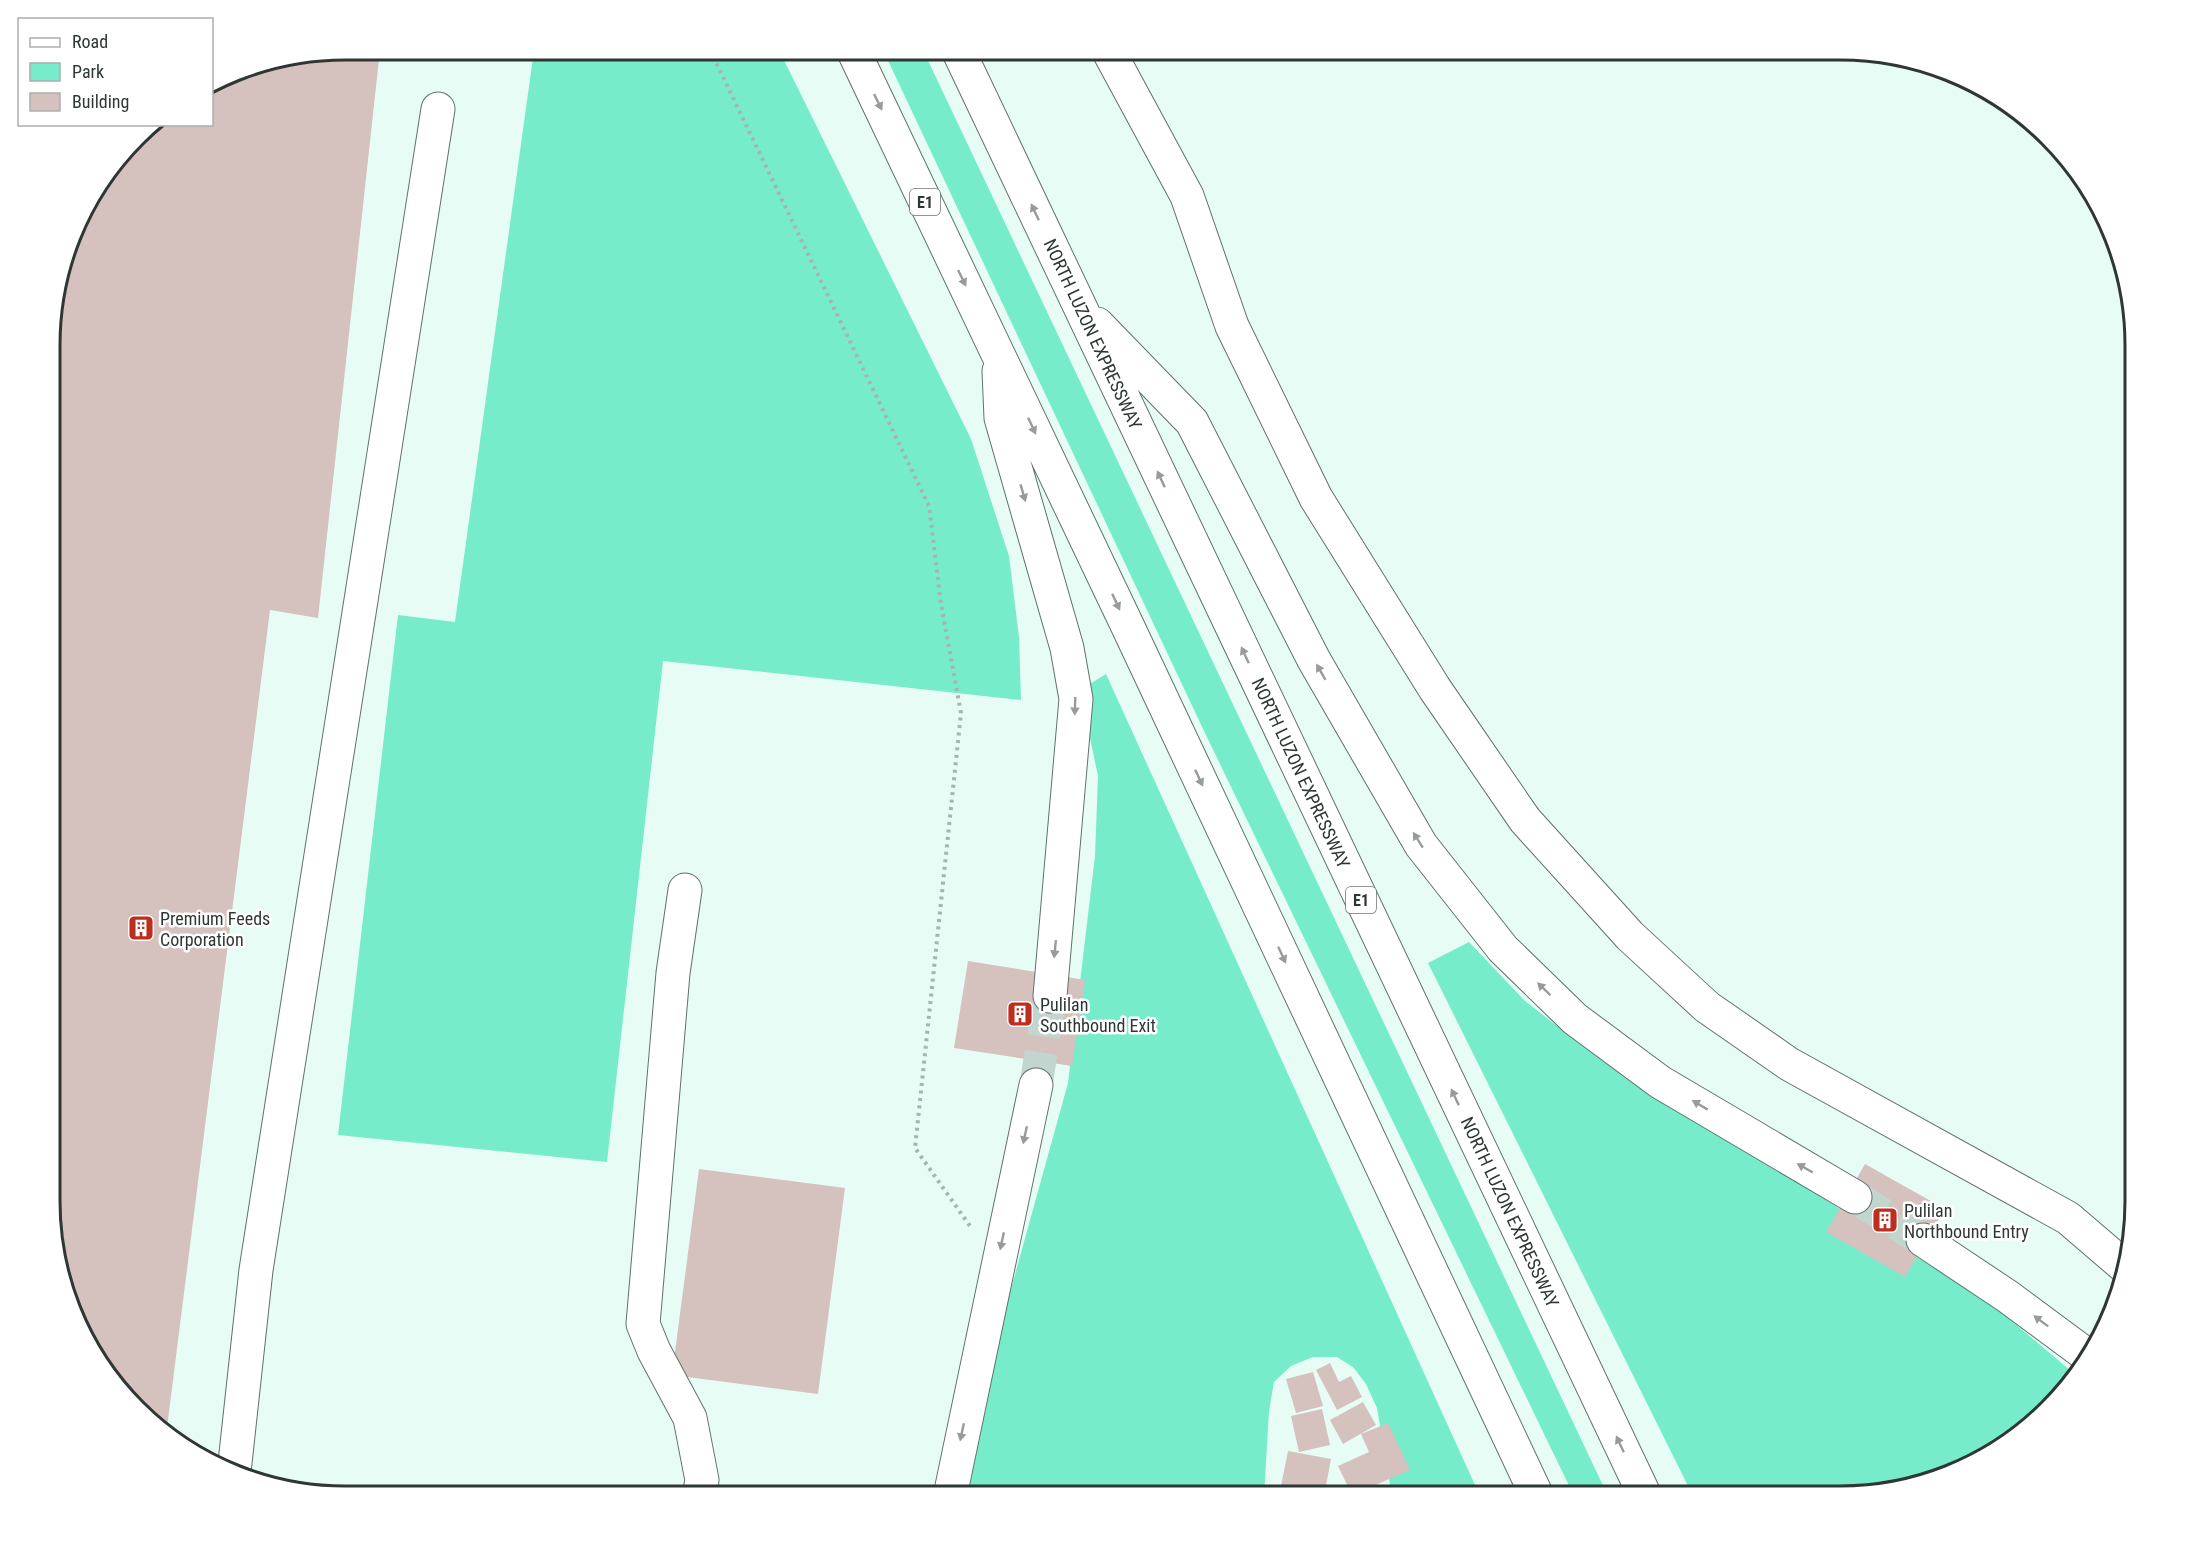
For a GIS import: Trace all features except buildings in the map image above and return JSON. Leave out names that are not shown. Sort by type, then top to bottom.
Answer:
[{"type":"main road","name":"E1","points":[[858,60],[1532,1486]]},
{"type":"main road","name":"NORTH LUZON EXPRESSWAY","points":[[963,60],[1640,1486]]},
{"type":"main road","points":[[1113,60],[1187,196],[1232,326],[1316,498],[1435,689],[1525,820],[1630,936],[1707,1007],[1789,1064],[2068,1218],[2119,1261]]},
{"type":"main road","points":[[235,1464],[256,1270],[438,109]]},
{"type":"main road","points":[[1077,303],[1192,422],[1314,660],[1421,845],[1503,949],[1575,1019],[1660,1082],[1855,1197]]},
{"type":"main road","points":[[998,354],[1001,418],[1067,648],[1076,699],[1050,996]]},
{"type":"main road","points":[[685,890],[673,973],[643,1324],[654,1352],[690,1418],[702,1479],[701,1486]]},
{"type":"main road","points":[[952,1486],[1036,1085]]},
{"type":"main road","points":[[1923,1240],[2007,1296],[2082,1351]]},
{"type":"path","points":[[715,60],[929,506],[941,604],[961,713],[915,1148],[998,1266]]},
{"type":"green space","points":[[533,60],[784,60],[971,439],[1009,556],[1019,637],[1021,700],[663,661],[607,1162],[338,1135],[398,615],[455,622]]},
{"type":"green space","points":[[888,60],[928,60],[1603,1486],[1569,1486],[1204,731]]},
{"type":"green space","points":[[1106,674],[1475,1486],[1390,1486],[1377,1408],[1366,1384],[1353,1367],[1337,1357],[1313,1357],[1291,1366],[1274,1382],[1269,1411],[1265,1486],[970,1486],[957,1484],[1068,1083],[1095,856],[1098,776],[1080,690]]},
{"type":"green space","points":[[1469,942],[1524,1000],[1585,1048],[1994,1306],[2069,1370],[2054,1389],[2013,1427],[1966,1457],[1931,1471],[1877,1484],[1688,1486],[1428,963]]},
{"type":"tunnel","points":[[1036,1085],[1050,996]]},
{"type":"tunnel","points":[[1855,1197],[1923,1240]]},
{"type":"place","name":"Premium Feeds Corporation","points":[[141,928]]},
{"type":"place","name":"Pulilan Southbound Exit","points":[[1020,1014]]},
{"type":"place","name":"Pulilan Northbound Entry","points":[[1885,1220]]}]
